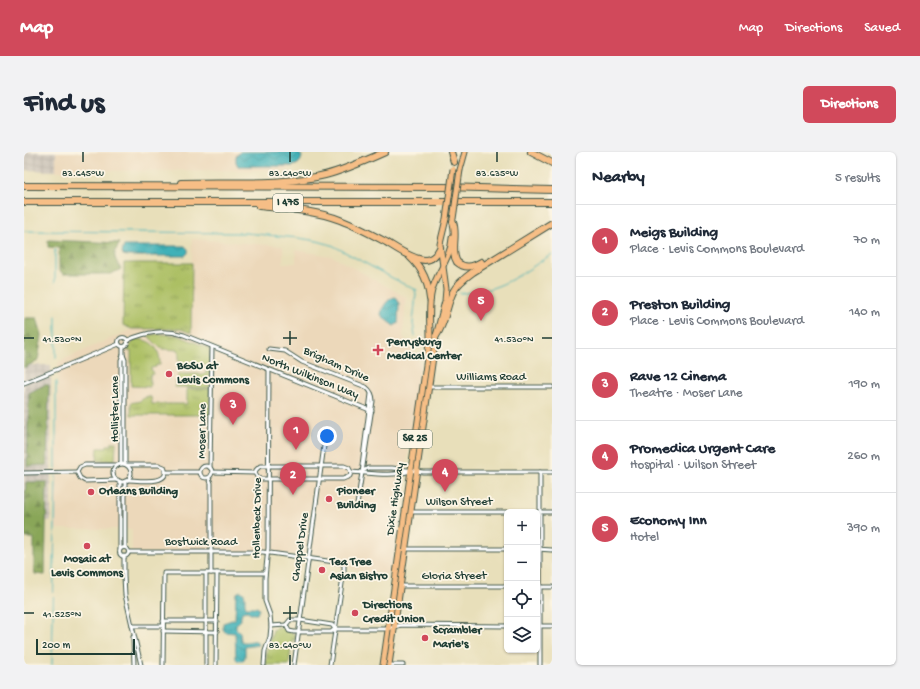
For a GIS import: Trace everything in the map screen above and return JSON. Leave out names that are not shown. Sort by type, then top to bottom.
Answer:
[{"type":"highway","points":[[96,186],[301,179],[335,172],[385,152]]},
{"type":"highway","points":[[452,152],[454,166]]},
{"type":"highway","points":[[531,152],[552,163]]},
{"type":"highway","name":"I 475","points":[[24,186],[444,187],[552,190]]},
{"type":"highway","points":[[444,187],[552,187]]},
{"type":"highway","name":"I 475","points":[[24,202],[552,202]]},
{"type":"highway","points":[[203,202],[284,209],[328,216],[363,230],[404,253],[416,262],[426,278],[430,299]]},
{"type":"highway","points":[[453,220],[456,238],[454,258],[465,267],[480,263],[530,233],[551,223]]},
{"type":"highway","points":[[436,336],[442,328],[453,292],[465,277],[551,223]]},
{"type":"highway","points":[[404,253],[425,260],[434,257],[440,248]]},
{"type":"main road","name":"Dixie Highway","points":[[383,665],[430,337],[430,299],[432,290],[450,250],[452,242],[453,220],[460,170],[465,152]]},
{"type":"main road","name":"Dixie Highway","points":[[389,665],[436,336],[445,301],[446,289],[440,248],[454,166]]},
{"type":"street","name":"North Wilkinson Way","points":[[24,384],[119,344],[119,340],[121,338],[128,340],[151,332],[172,332],[184,335],[370,410]]},
{"type":"street","points":[[119,344],[123,347],[127,345],[128,340]]},
{"type":"street","name":"Hollister Lane","points":[[123,347],[123,355],[125,360],[123,464]]},
{"type":"street","name":"Moser Lane","points":[[210,468],[212,347]]},
{"type":"street","name":"Brigham Drive","points":[[269,349],[285,351],[302,362],[366,387],[371,394],[373,399],[370,410],[365,456],[361,472],[357,505]]},
{"type":"street","name":"Hollenbeck Drive","points":[[264,665],[265,651],[270,637],[271,626],[270,616],[265,601],[269,370]]},
{"type":"street","name":"Williams Road","points":[[429,387],[552,387]]},
{"type":"street","name":"Chappel Drive","points":[[294,665],[326,430]]},
{"type":"street","points":[[77,472],[80,467],[85,465],[123,464],[159,465],[164,467],[166,472]]},
{"type":"street","points":[[123,464],[132,471],[130,477],[126,481],[125,547],[127,548],[128,555],[124,556]]},
{"type":"street","points":[[119,481],[114,477],[113,472],[114,468],[123,464]]},
{"type":"street","points":[[199,472],[204,466],[210,468],[212,472]]},
{"type":"street","points":[[255,473],[260,466],[344,466],[349,468],[351,472]]},
{"type":"street","points":[[361,472],[368,468],[400,468],[410,471]]},
{"type":"street","points":[[351,472],[368,474],[399,474],[410,471],[552,472]]},
{"type":"street","points":[[24,472],[77,472]]},
{"type":"street","points":[[77,472],[80,478],[86,481],[126,481],[159,480],[164,477],[166,472]]},
{"type":"street","points":[[166,472],[199,472]]},
{"type":"street","points":[[199,472],[202,477],[209,478]]},
{"type":"street","points":[[212,472],[255,473]]},
{"type":"street","points":[[211,573],[211,483],[209,478],[212,472]]},
{"type":"street","points":[[255,473],[259,478],[268,479],[320,480],[345,479],[350,476],[351,472]]},
{"type":"street","points":[[538,509],[540,472]]},
{"type":"street","points":[[119,481],[119,553],[124,556]]},
{"type":"street","name":"Wilson Street","points":[[411,512],[504,512]]},
{"type":"street","points":[[540,512],[552,512]]},
{"type":"street","points":[[120,549],[125,547]]},
{"type":"street","points":[[399,549],[504,549]]},
{"type":"street","points":[[540,550],[552,550]]},
{"type":"street","name":"Bostwick Road","points":[[128,552],[267,553],[340,562],[344,565],[344,570],[336,629]]},
{"type":"street","points":[[124,556],[125,589],[141,665]]},
{"type":"street","points":[[163,665],[164,573],[265,573]]},
{"type":"street","points":[[206,573],[206,665]]},
{"type":"street","points":[[216,665],[217,573]]},
{"type":"street","name":"Gloria Street","points":[[400,586],[504,586]]},
{"type":"street","points":[[540,587],[552,587]]},
{"type":"street","points":[[271,626],[286,625],[290,620],[300,620],[332,625],[336,629]]},
{"type":"street","points":[[163,621],[217,621]]},
{"type":"street","points":[[286,625],[289,631],[298,632],[331,632],[336,629],[388,629],[401,625],[504,626]]},
{"type":"street","points":[[132,626],[163,626]]},
{"type":"street","points":[[132,626],[134,665]]},
{"type":"street","points":[[540,626],[552,626]]},
{"type":"street","points":[[330,665],[336,629]]},
{"type":"street","points":[[163,631],[217,632]]},
{"type":"street","points":[[539,653],[540,665]]},
{"type":"street","points":[[383,665],[403,665]]},
{"type":"shaded area","points":[[24,152],[56,152],[56,171],[24,170]]},
{"type":"shaded area","points":[[56,152],[301,152],[301,160],[298,165],[285,170],[56,171]]},
{"type":"shaded area","points":[[192,239],[283,246],[283,263],[296,263],[296,250],[332,256],[406,297],[403,336],[421,364],[391,575],[350,569],[350,562],[263,552],[132,552],[132,529],[55,529],[58,362],[132,329],[180,329],[191,333]]},
{"type":"shaded area","points":[[24,365],[51,365],[51,521],[24,521]]},
{"type":"green space","points":[[48,240],[120,243],[116,250],[115,256],[121,269],[111,274],[63,274],[59,270],[59,248],[48,247]]},
{"type":"green space","points":[[124,263],[192,263],[191,333],[180,329],[132,329],[123,325]]},
{"type":"green space","points":[[25,318],[37,318],[42,335],[38,360],[24,368]]},
{"type":"green space","points":[[148,335],[177,335],[209,348],[210,388],[175,387],[178,374],[206,374],[206,365],[179,365],[179,350],[161,349]]},
{"type":"green space","points":[[138,339],[152,344],[159,354],[160,365],[156,365],[156,367],[151,368],[153,374],[150,374],[150,387],[131,386],[131,351],[127,351],[133,342]]},
{"type":"green space","points":[[44,385],[49,385],[47,465],[27,466],[29,393]]},
{"type":"green space","points":[[187,389],[210,389],[210,415],[131,415],[131,403],[140,401],[147,396],[151,397],[152,404],[187,404]]},
{"type":"green space","points":[[112,442],[116,442],[115,460],[97,460],[98,448],[107,448],[107,445],[112,445]]},
{"type":"green space","points":[[26,482],[47,482],[45,575],[35,574],[34,538],[26,538],[24,532]]},
{"type":"green space","points":[[276,627],[285,628],[295,635],[295,640],[292,640],[289,665],[266,665],[267,651],[273,630]]},
{"type":"water","points":[[240,152],[298,152],[302,156],[301,160],[293,166],[238,166],[236,156]]},
{"type":"water","points":[[124,246],[185,246],[188,249],[188,253],[185,256],[128,256],[123,255],[122,252]]},
{"type":"water","points":[[395,297],[397,298],[399,304],[398,323],[394,326],[382,317],[381,314],[386,303]]},
{"type":"water","points":[[241,591],[245,596],[246,607],[257,607],[259,609],[257,614],[247,611],[242,612],[240,621],[236,624],[236,629],[240,632],[241,641],[256,641],[258,645],[245,647],[245,657],[243,661],[238,661],[236,659],[235,633],[225,632],[223,629],[223,623],[235,619],[236,594]]},
{"type":"waterway","points":[[24,231],[246,233],[299,238],[332,245],[417,290]]},
{"type":"waterway","points":[[55,250],[55,282]]},
{"type":"waterway","points":[[460,293],[486,290],[498,286],[520,275],[552,254]]},
{"type":"waterway","points":[[415,290],[416,294],[413,323],[415,336]]},
{"type":"waterway","points":[[56,316],[56,358]]},
{"type":"waterway","points":[[56,382],[56,469]]},
{"type":"waterway","points":[[52,665],[56,476]]},
{"type":"place","name":"Economy Inn","points":[[481,321]]},
{"type":"place","name":"Perrysburg Medical Center","points":[[378,350]]},
{"type":"place","name":"BGSU at Levis Commons","points":[[169,374]]},
{"type":"place","name":"Rave 12 Cinema","points":[[233,425]]},
{"type":"place","name":"Meigs Building","points":[[296,450]]},
{"type":"place","name":"Orleans Building","points":[[91,492]]},
{"type":"place","name":"Promedica Urgent Care","points":[[445,492]]},
{"type":"place","name":"Preston Building","points":[[293,495]]},
{"type":"place","name":"Pioneer Building","points":[[329,499]]},
{"type":"place","name":"Mosaic at Levis Commons","points":[[87,546]]},
{"type":"place","name":"Tea Tree Asian Bistro","points":[[322,570]]},
{"type":"place","name":"Directions Credit Union","points":[[355,613]]},
{"type":"place","name":"Scrambler Marie's","points":[[425,638]]}]
